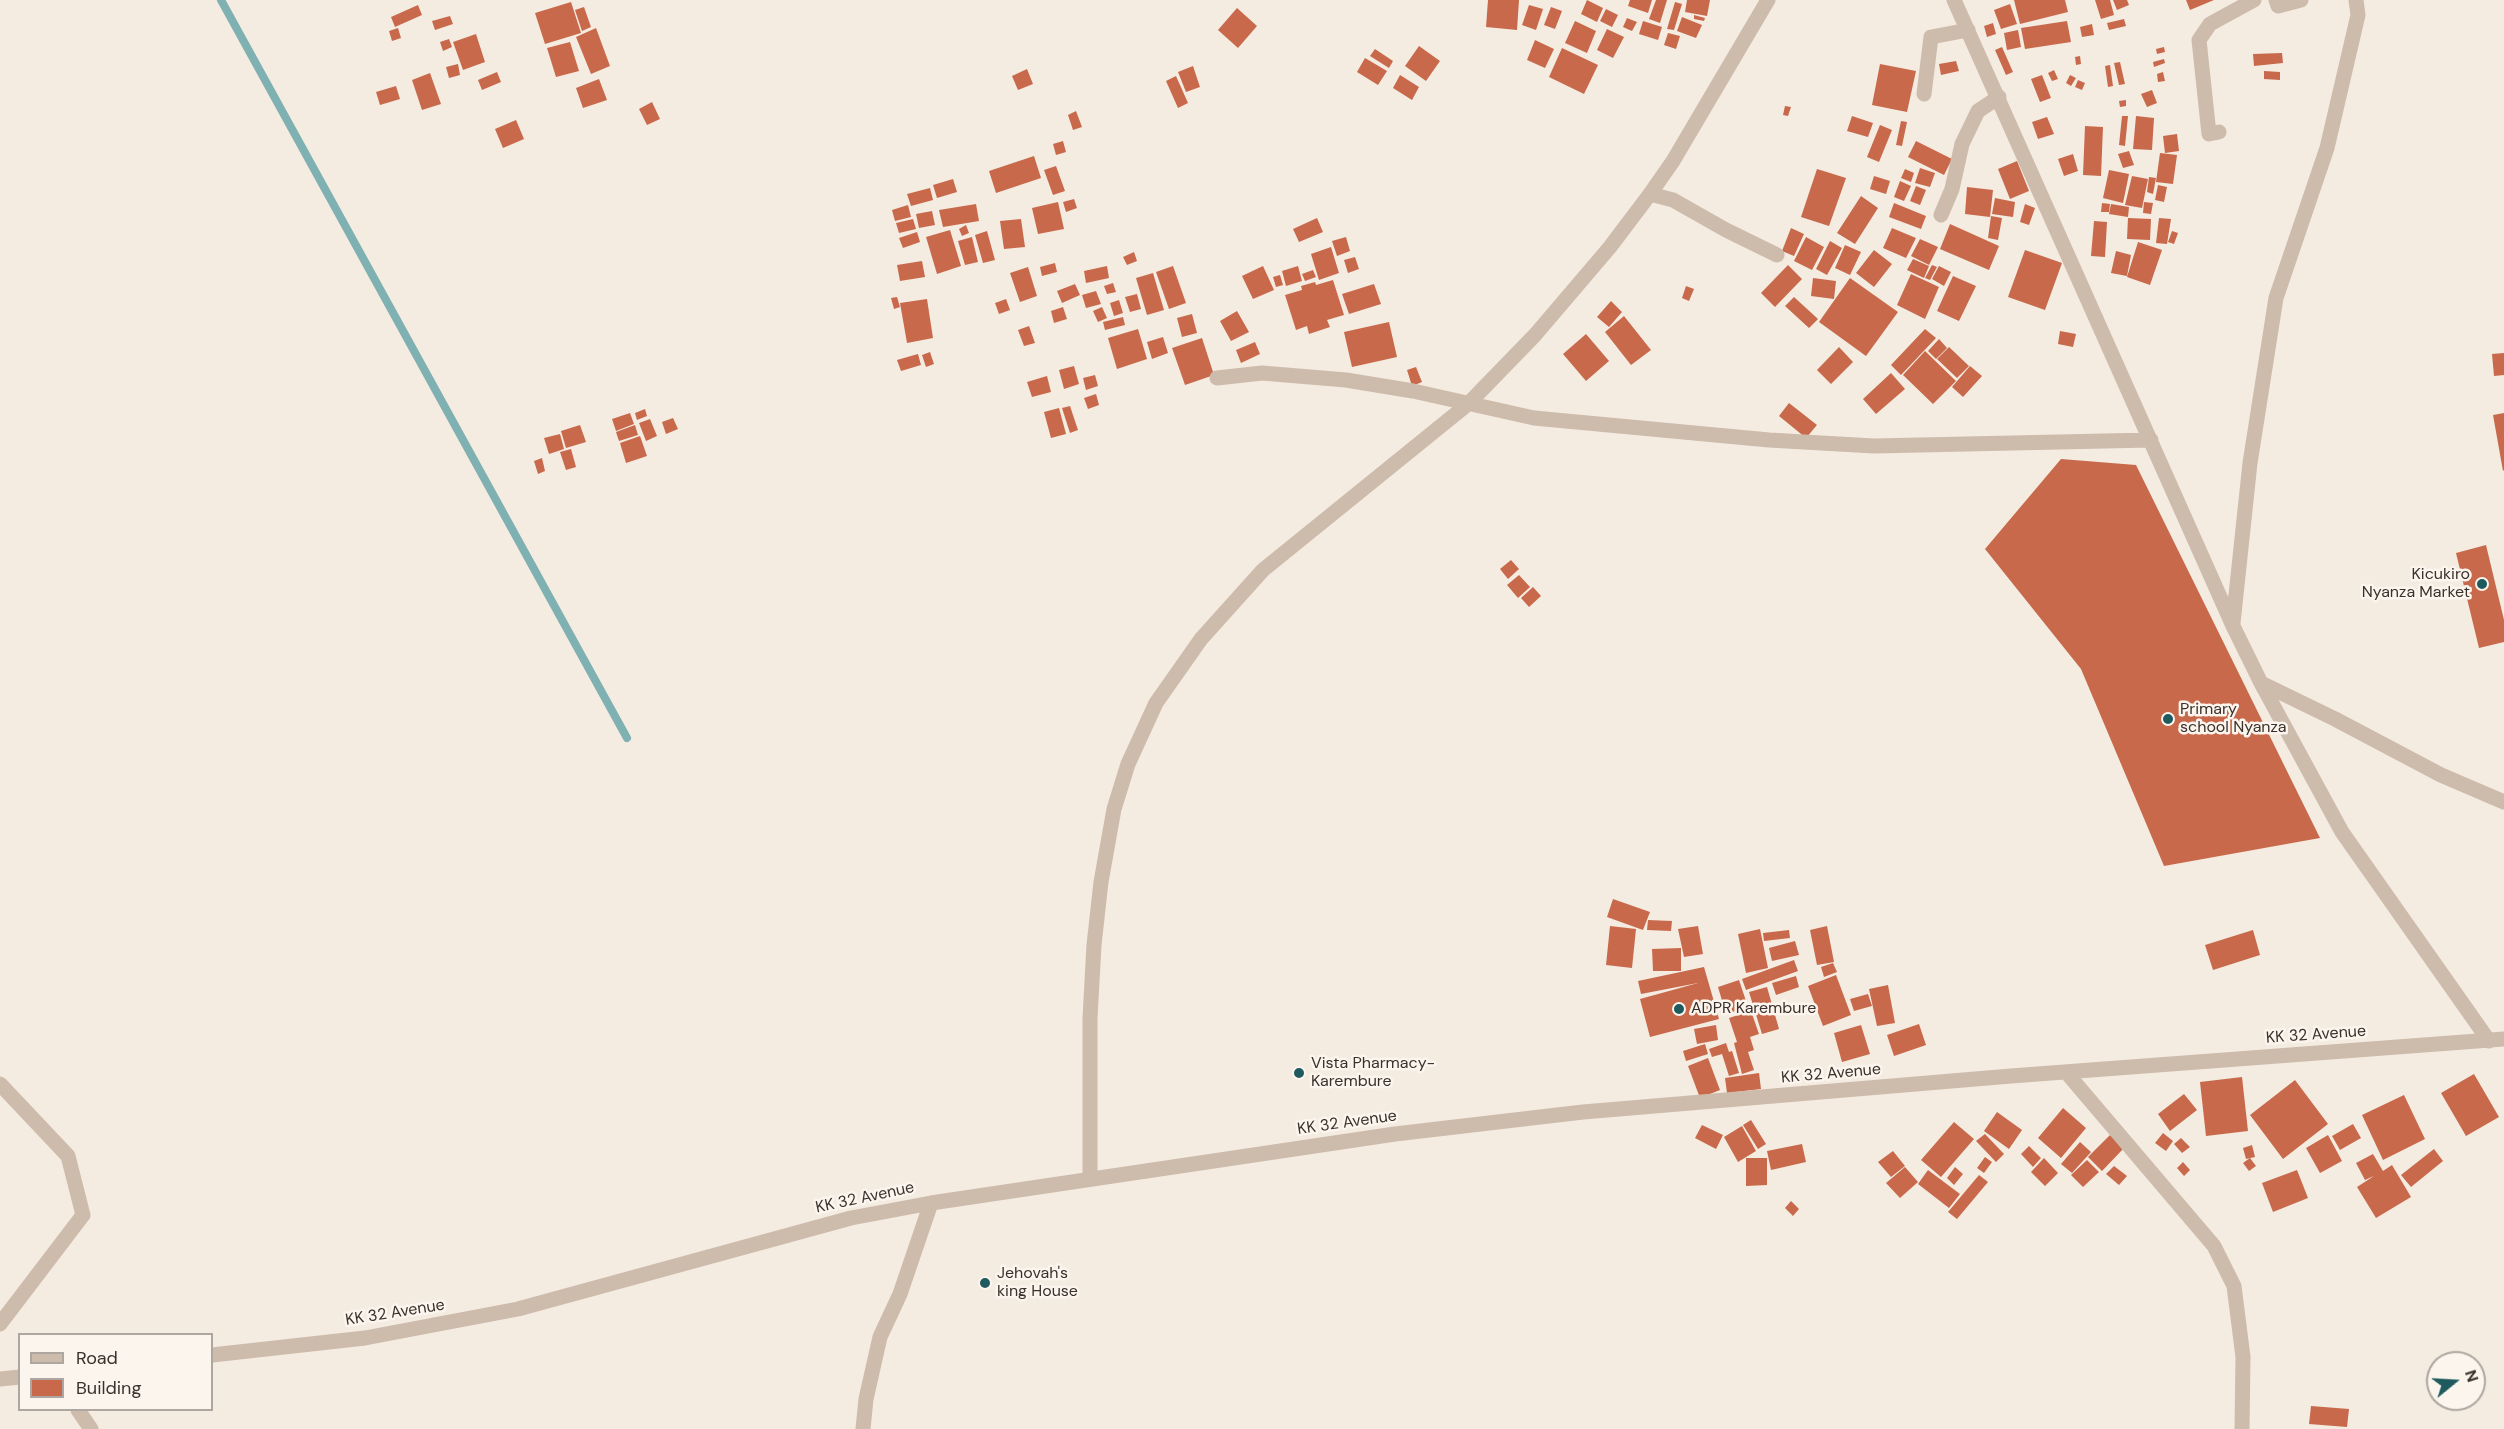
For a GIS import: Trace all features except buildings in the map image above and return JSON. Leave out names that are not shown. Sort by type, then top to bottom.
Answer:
[{"type":"street","points":[[1090,1179],[1090,1018],[1094,945],[1101,882],[1114,808],[1128,764],[1156,703],[1201,639],[1263,570],[1468,404],[1535,335],[1610,247],[1650,194],[1679,152],[1768,0]]},
{"type":"street","points":[[1954,0],[2233,626],[2261,683],[2342,832],[2496,1040]]},
{"type":"street","points":[[2219,132],[2209,134],[2199,40],[2210,24],[2254,0]]},
{"type":"street","points":[[2276,0],[2278,6],[2301,0]]},
{"type":"street","points":[[2233,626],[2250,463],[2276,298],[2327,148],[2358,15],[2356,0]]},
{"type":"street","points":[[1923,94],[1931,37],[1968,30]]},
{"type":"street","points":[[1941,215],[1952,189],[1962,144],[1978,111],[1999,97]]},
{"type":"street","points":[[1650,194],[1673,200],[1777,255]]},
{"type":"street","points":[[1217,378],[1262,373],[1346,380],[1413,391],[1534,418],[1769,440],[1874,446],[2151,440]]},
{"type":"street","points":[[2261,683],[2441,775],[2504,802]]},
{"type":"street","name":"KK 32 Avenue","points":[[213,1355],[365,1338],[518,1309],[851,1218],[931,1203],[1474,1124],[1583,1112],[2066,1072],[2496,1040]]},
{"type":"street","points":[[2066,1072],[2214,1246],[2229,1276],[2234,1287],[2243,1356],[2242,1429]]},
{"type":"street","points":[[0,1084],[68,1156],[83,1215],[0,1324]]},
{"type":"street","points":[[863,1429],[866,1399],[880,1337],[900,1294],[931,1203]]},
{"type":"street","points":[[0,1379],[18,1377]]},
{"type":"street","points":[[79,1411],[91,1429]]},
{"type":"waterway","points":[[221,0],[627,738]]},
{"type":"place","name":"Kicukiro Nyanza Market","points":[[2482,584]]},
{"type":"place","name":"Primary school Nyanza","points":[[2168,719]]},
{"type":"place","name":"ADPR Karembure","points":[[1679,1009]]},
{"type":"place","name":"Vista Pharmacy- Karembure","points":[[1299,1073]]},
{"type":"place","name":"Jehovah's king House","points":[[985,1283]]}]
